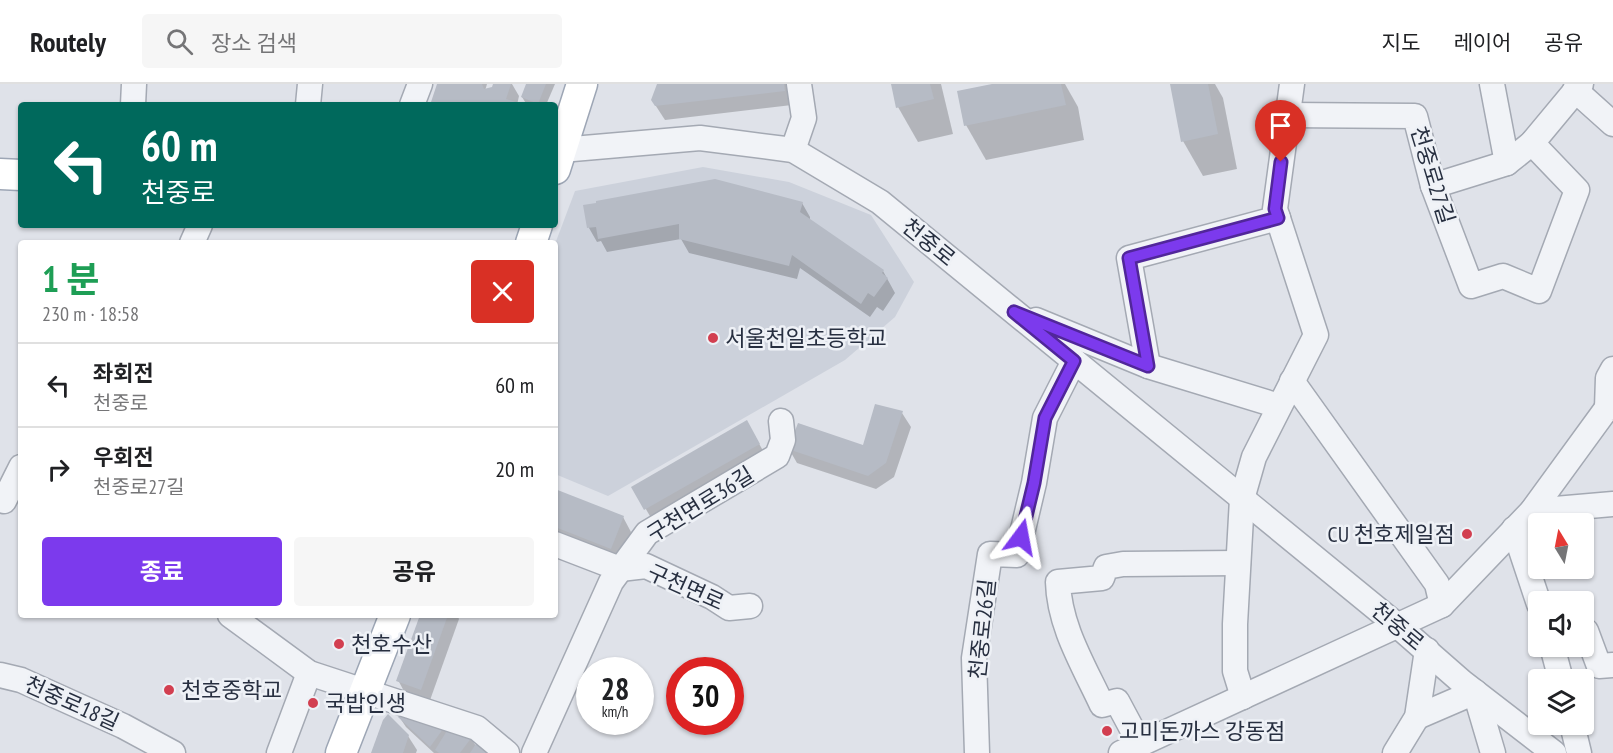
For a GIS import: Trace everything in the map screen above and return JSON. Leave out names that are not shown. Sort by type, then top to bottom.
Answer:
[{"type":"main road","points":[[558,154],[582,84]]},
{"type":"main road","points":[[0,174],[18,175]]},
{"type":"main road","points":[[341,753],[394,618]]},
{"type":"street","points":[[133,102],[134,84]]},
{"type":"street","points":[[308,102],[310,84]]},
{"type":"street","points":[[413,102],[420,84]]},
{"type":"street","points":[[793,150],[804,117],[799,84]]},
{"type":"street","points":[[1243,697],[1235,671],[1235,624],[1242,499],[1254,457],[1316,335],[1275,209],[1292,84]]},
{"type":"street","points":[[1492,84],[1507,163]]},
{"type":"street","points":[[1433,186],[1507,163],[1532,142],[1578,87],[1613,124]]},
{"type":"street","name":"천중로27길","points":[[1287,115],[1415,116],[1433,186],[1471,285],[1503,276],[1539,291],[1577,190],[1532,142]]},
{"type":"street","name":"천중로","points":[[558,157],[700,138],[793,150],[880,202],[1398,626],[1475,692],[1554,753]]},
{"type":"street","points":[[1148,366],[1129,258],[1278,218]]},
{"type":"street","points":[[1014,312],[1148,366],[1280,406]]},
{"type":"street","name":"천중로26길","points":[[977,753],[974,658],[990,554],[1017,555],[1034,483],[1045,418],[1074,361]]},
{"type":"street","points":[[1238,563],[1124,564],[1106,567],[1102,578],[1058,582],[1058,599],[1066,627],[1102,705],[1117,701],[1131,749],[1442,604],[1532,511],[1610,408],[1608,378],[1613,369]]},
{"type":"street","points":[[1292,381],[1437,585],[1442,604]]},
{"type":"street","name":"구천면로36길","points":[[534,753],[610,582],[647,533],[777,456],[783,440],[781,421]]},
{"type":"street","points":[[8,503],[18,475]]},
{"type":"street","points":[[1532,511],[1613,504]]},
{"type":"street","points":[[1514,529],[1535,591]]},
{"type":"street","name":"구천면로","points":[[558,545],[620,569],[646,566],[729,608],[750,606]]},
{"type":"street","points":[[234,618],[309,673],[477,728],[507,753]]},
{"type":"street","points":[[1395,753],[1417,717],[1427,650]]},
{"type":"street","points":[[1594,653],[1599,666],[1613,665]]},
{"type":"street","points":[[279,753],[309,673]]},
{"type":"street","name":"천중로18길","points":[[0,675],[32,684],[123,726],[173,753]]},
{"type":"street","points":[[1417,717],[1475,692],[1492,753]]},
{"type":"street","points":[[1575,735],[1579,753]]},
{"type":"shaded area","name":"서울천일초등학교","points":[[703,167],[789,182],[871,215],[914,282],[895,317],[845,360],[608,496],[558,475],[557,240],[575,191]]},
{"type":"building","points":[[437,84],[482,84],[484,89],[492,87],[493,84],[511,84],[506,99],[516,102],[431,102]]},
{"type":"building","points":[[526,84],[546,84],[539,102],[521,97]]},
{"type":"building","points":[[657,84],[784,84],[785,91],[655,106],[651,100]]},
{"type":"building","points":[[891,84],[930,84],[934,99],[896,108]]},
{"type":"building","points":[[992,84],[1061,84],[1066,105],[964,126],[957,91]]},
{"type":"building","points":[[1170,84],[1208,84],[1218,134],[1181,142]]},
{"type":"building","points":[[715,179],[803,202],[800,212],[884,270],[882,273],[888,278],[874,297],[868,293],[861,304],[792,255],[789,266],[679,239],[679,224],[598,239],[596,227],[587,228],[583,205]]},
{"type":"building","points":[[875,404],[903,411],[886,463],[868,476],[788,449],[798,423],[863,445]]},
{"type":"building","points":[[747,420],[760,444],[644,510],[631,487]]},
{"type":"building","points":[[558,490],[624,516],[611,549],[558,528]]},
{"type":"building","points":[[419,618],[447,618],[421,690],[396,681]]},
{"type":"building","points":[[406,710],[446,725],[430,747],[398,717]]},
{"type":"building","points":[[388,714],[409,735],[403,753],[371,753],[383,720]]},
{"type":"building","points":[[448,729],[472,737],[460,753],[439,753],[435,750]]},
{"type":"building","points":[[479,739],[496,753],[470,753]]},
{"type":"place","name":"서울천일초등학교","points":[[713,338]]},
{"type":"place","name":"CU 천호제일점","points":[[1467,534]]},
{"type":"place","name":"천호수산","points":[[339,644]]},
{"type":"place","name":"천호중학교","points":[[169,690]]},
{"type":"place","name":"국밥인생","points":[[313,703]]},
{"type":"place","name":"고미돈까스 강동점","points":[[1107,731]]},
{"type":"route","points":[[1021,537],[1034,483],[1045,418],[1074,361],[1014,312],[1148,366],[1129,258],[1278,218],[1275,209],[1281,162]]}]
